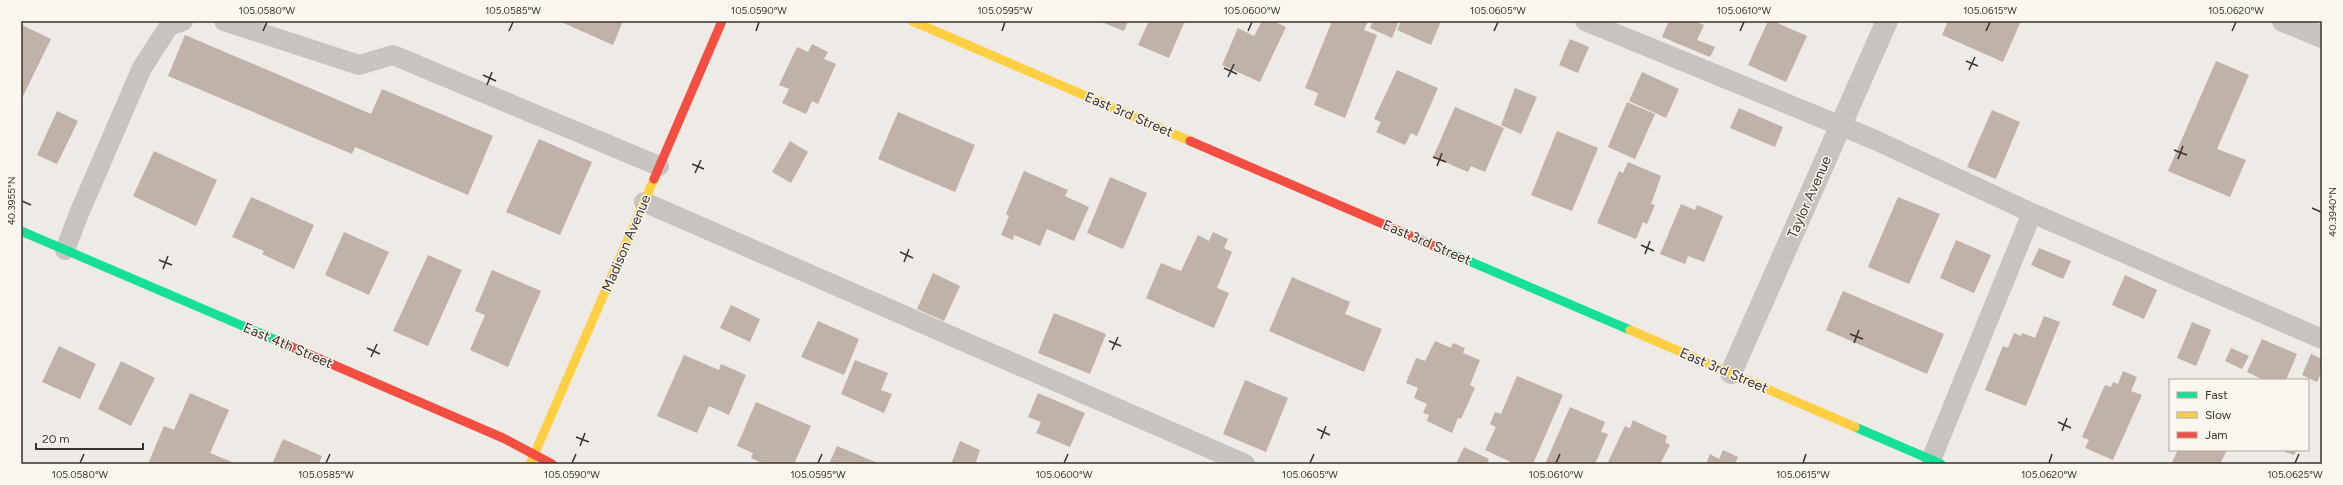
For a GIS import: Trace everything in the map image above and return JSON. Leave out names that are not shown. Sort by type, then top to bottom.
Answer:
[{"type":"street","name":"Madison Avenue","points":[[532,460],[722,21]]},
{"type":"street","name":"East 3rd Street","points":[[912,21],[1936,462]]},
{"type":"street","name":"Taylor Avenue","points":[[1731,374],[1886,21]]},
{"type":"street","points":[[2283,21],[2322,37]]},
{"type":"street","name":"East 4th Street","points":[[21,231],[503,438],[532,460],[552,464]]},
{"type":"lane","points":[[65,250],[80,211],[142,68],[169,26],[183,21]]},
{"type":"lane","points":[[224,21],[359,65],[393,55],[659,166]]},
{"type":"lane","points":[[1585,21],[1873,140],[2032,213],[2322,339]]},
{"type":"lane","points":[[644,202],[1245,464]]},
{"type":"lane","points":[[1936,462],[2032,213]]},
{"type":"building","points":[[559,21],[623,21],[613,45]]},
{"type":"building","points":[[1099,21],[1128,21],[1124,31]]},
{"type":"building","points":[[1149,21],[1185,21],[1169,58],[1138,45]]},
{"type":"building","points":[[1262,21],[1273,21],[1286,27],[1260,82],[1222,65],[1238,28],[1254,36]]},
{"type":"building","points":[[1332,21],[1368,21],[1364,30],[1377,35],[1345,118],[1314,105],[1318,93],[1305,88]]},
{"type":"building","points":[[1373,21],[1399,21],[1392,38],[1370,28]]},
{"type":"building","points":[[1401,21],[1441,21],[1431,45],[1397,30]]},
{"type":"building","points":[[1669,21],[1694,21],[1704,25],[1697,40],[1715,47],[1710,57],[1662,37]]},
{"type":"building","points":[[1768,21],[1773,21],[1807,36],[1786,82],[1748,65]]},
{"type":"building","points":[[1948,21],[2021,21],[2003,62],[1942,35]]},
{"type":"building","points":[[22,25],[51,39],[21,100],[21,27]]},
{"type":"building","points":[[185,35],[371,114],[382,89],[493,136],[468,195],[355,147],[352,154],[168,76]]},
{"type":"building","points":[[1570,39],[1589,47],[1578,73],[1559,65]]},
{"type":"building","points":[[812,44],[828,52],[824,59],[836,64],[818,104],[812,101],[806,114],[782,103],[789,89],[779,85],[797,47],[808,52]]},
{"type":"building","points":[[2216,61],[2249,75],[2217,149],[2246,160],[2230,197],[2168,171]]},
{"type":"building","points":[[1397,70],[1438,88],[1417,136],[1411,133],[1405,145],[1376,132],[1381,122],[1374,119]]},
{"type":"building","points":[[1642,72],[1679,89],[1666,118],[1629,101]]},
{"type":"building","points":[[1515,88],[1537,97],[1521,134],[1501,125]]},
{"type":"building","points":[[1627,102],[1655,114],[1635,159],[1608,147]]},
{"type":"building","points":[[1455,107],[1504,128],[1485,172],[1471,166],[1468,172],[1433,157]]},
{"type":"building","points":[[1739,108],[1783,127],[1775,147],[1730,128]]},
{"type":"building","points":[[1992,110],[2020,122],[1996,179],[1967,167]]},
{"type":"building","points":[[57,111],[78,121],[57,164],[37,155]]},
{"type":"building","points":[[898,112],[975,145],[955,192],[878,159]]},
{"type":"building","points":[[1557,131],[1598,148],[1572,211],[1531,195]]},
{"type":"building","points":[[539,139],[592,162],[560,235],[506,212]]},
{"type":"building","points":[[790,141],[808,152],[791,183],[772,172]]},
{"type":"building","points":[[154,151],[217,180],[196,226],[133,196]]},
{"type":"building","points":[[1628,162],[1661,176],[1651,204],[1655,205],[1647,224],[1643,222],[1636,239],[1597,223],[1619,171],[1623,173]]},
{"type":"building","points":[[1024,171],[1068,190],[1065,196],[1089,207],[1074,241],[1047,229],[1040,246],[1014,235],[1013,240],[1001,235],[1009,216],[1006,214]]},
{"type":"building","points":[[1110,177],[1147,193],[1123,249],[1087,233]]},
{"type":"building","points":[[251,197],[314,225],[294,269],[262,254],[264,251],[232,237]]},
{"type":"building","points":[[1898,197],[1940,214],[1909,284],[1868,267]]},
{"type":"building","points":[[1681,204],[1695,210],[1697,205],[1723,216],[1704,262],[1688,256],[1685,264],[1660,254]]},
{"type":"building","points":[[344,232],[389,252],[369,295],[325,275]]},
{"type":"building","points":[[1213,232],[1228,239],[1224,248],[1232,252],[1217,288],[1229,293],[1214,328],[1146,298],[1161,263],[1181,271],[1198,235],[1209,241]]},
{"type":"building","points":[[1956,240],[1991,255],[1974,293],[1940,278]]},
{"type":"building","points":[[2039,248],[2071,261],[2063,279],[2031,265]]},
{"type":"building","points":[[428,255],[462,270],[428,346],[393,331]]},
{"type":"building","points":[[492,270],[541,291],[508,367],[470,350],[485,315],[475,311]]},
{"type":"building","points":[[933,273],[960,286],[944,321],[917,309]]},
{"type":"building","points":[[2125,275],[2157,290],[2144,319],[2112,305]]},
{"type":"building","points":[[1292,277],[1350,302],[1345,314],[1382,329],[1364,372],[1269,331]]},
{"type":"building","points":[[1843,291],[1944,334],[1927,374],[1826,330]]},
{"type":"building","points":[[731,305],[760,319],[750,342],[720,328]]},
{"type":"building","points":[[1054,313],[1106,334],[1090,374],[1038,353]]},
{"type":"building","points":[[2044,316],[2060,322],[2026,406],[1985,390],[2003,346],[2008,348],[2014,333],[2021,336],[2022,333],[2035,338]]},
{"type":"building","points":[[818,321],[859,339],[844,375],[801,357]]},
{"type":"building","points":[[2192,322],[2211,330],[2196,366],[2177,358]]},
{"type":"building","points":[[2262,339],[2297,354],[2286,379],[2262,379],[2247,372]]},
{"type":"building","points":[[1435,341],[1451,348],[1453,343],[1465,348],[1463,353],[1480,360],[1470,385],[1475,388],[1461,419],[1458,418],[1452,433],[1427,421],[1429,415],[1423,413],[1427,404],[1414,398],[1418,388],[1406,383],[1416,358],[1425,361]]},
{"type":"building","points":[[59,346],[96,364],[80,399],[42,382]]},
{"type":"building","points":[[2231,348],[2249,356],[2242,369],[2225,361]]},
{"type":"building","points":[[2311,354],[2322,359],[2322,371],[2317,382],[2302,375]]},
{"type":"building","points":[[684,355],[719,370],[721,364],[746,375],[729,415],[709,406],[697,433],[657,416]]},
{"type":"building","points":[[855,360],[888,373],[881,390],[892,394],[884,413],[841,394]]},
{"type":"building","points":[[121,361],[155,378],[131,426],[98,409]]},
{"type":"building","points":[[2123,371],[2137,377],[2131,391],[2142,395],[2113,460],[2085,448],[2089,440],[2082,437],[2105,385],[2111,387],[2113,382],[2118,384]]},
{"type":"building","points":[[1517,376],[1563,395],[1533,464],[1515,464],[1485,450],[1496,427],[1490,424],[1495,412],[1501,414]]},
{"type":"building","points":[[1245,380],[1288,398],[1266,452],[1223,434]]},
{"type":"building","points":[[190,393],[229,410],[210,453],[232,462],[231,464],[148,464],[164,426],[174,430]]},
{"type":"building","points":[[1038,393],[1085,413],[1070,447],[1036,433],[1041,422],[1028,417]]},
{"type":"building","points":[[756,402],[811,426],[794,464],[764,464],[751,458],[753,453],[737,446]]},
{"type":"building","points":[[1570,407],[1605,422],[1601,432],[1608,434],[1595,464],[1545,464]]},
{"type":"building","points":[[1633,420],[1667,436],[1665,442],[1670,445],[1660,464],[1607,464],[1625,426],[1630,428]]},
{"type":"building","points":[[283,439],[322,456],[319,464],[272,464]]},
{"type":"building","points":[[960,441],[980,450],[975,464],[951,464]]},
{"type":"building","points":[[837,446],[880,464],[829,464]]},
{"type":"building","points":[[1464,447],[1489,459],[1487,464],[1456,464]]},
{"type":"building","points":[[1723,450],[1738,457],[1735,464],[1706,464],[1710,454],[1719,459]]},
{"type":"building","points":[[2178,451],[2226,451],[2220,464],[2171,464]]},
{"type":"building","points":[[2284,451],[2296,451],[2294,455]]},
{"type":"traffic: fast","points":[[21,231],[278,341]]},
{"type":"traffic: fast","points":[[1441,249],[1630,330]]},
{"type":"traffic: fast","points":[[1855,427],[1941,464]]},
{"type":"traffic: slow","points":[[912,21],[1190,141]]},
{"type":"traffic: slow","points":[[530,464],[654,179]]},
{"type":"traffic: slow","points":[[1630,330],[1855,427]]},
{"type":"traffic: jam","points":[[654,179],[722,21]]},
{"type":"traffic: jam","points":[[1190,141],[1441,249]]},
{"type":"traffic: jam","points":[[278,341],[503,438],[552,464]]}]
